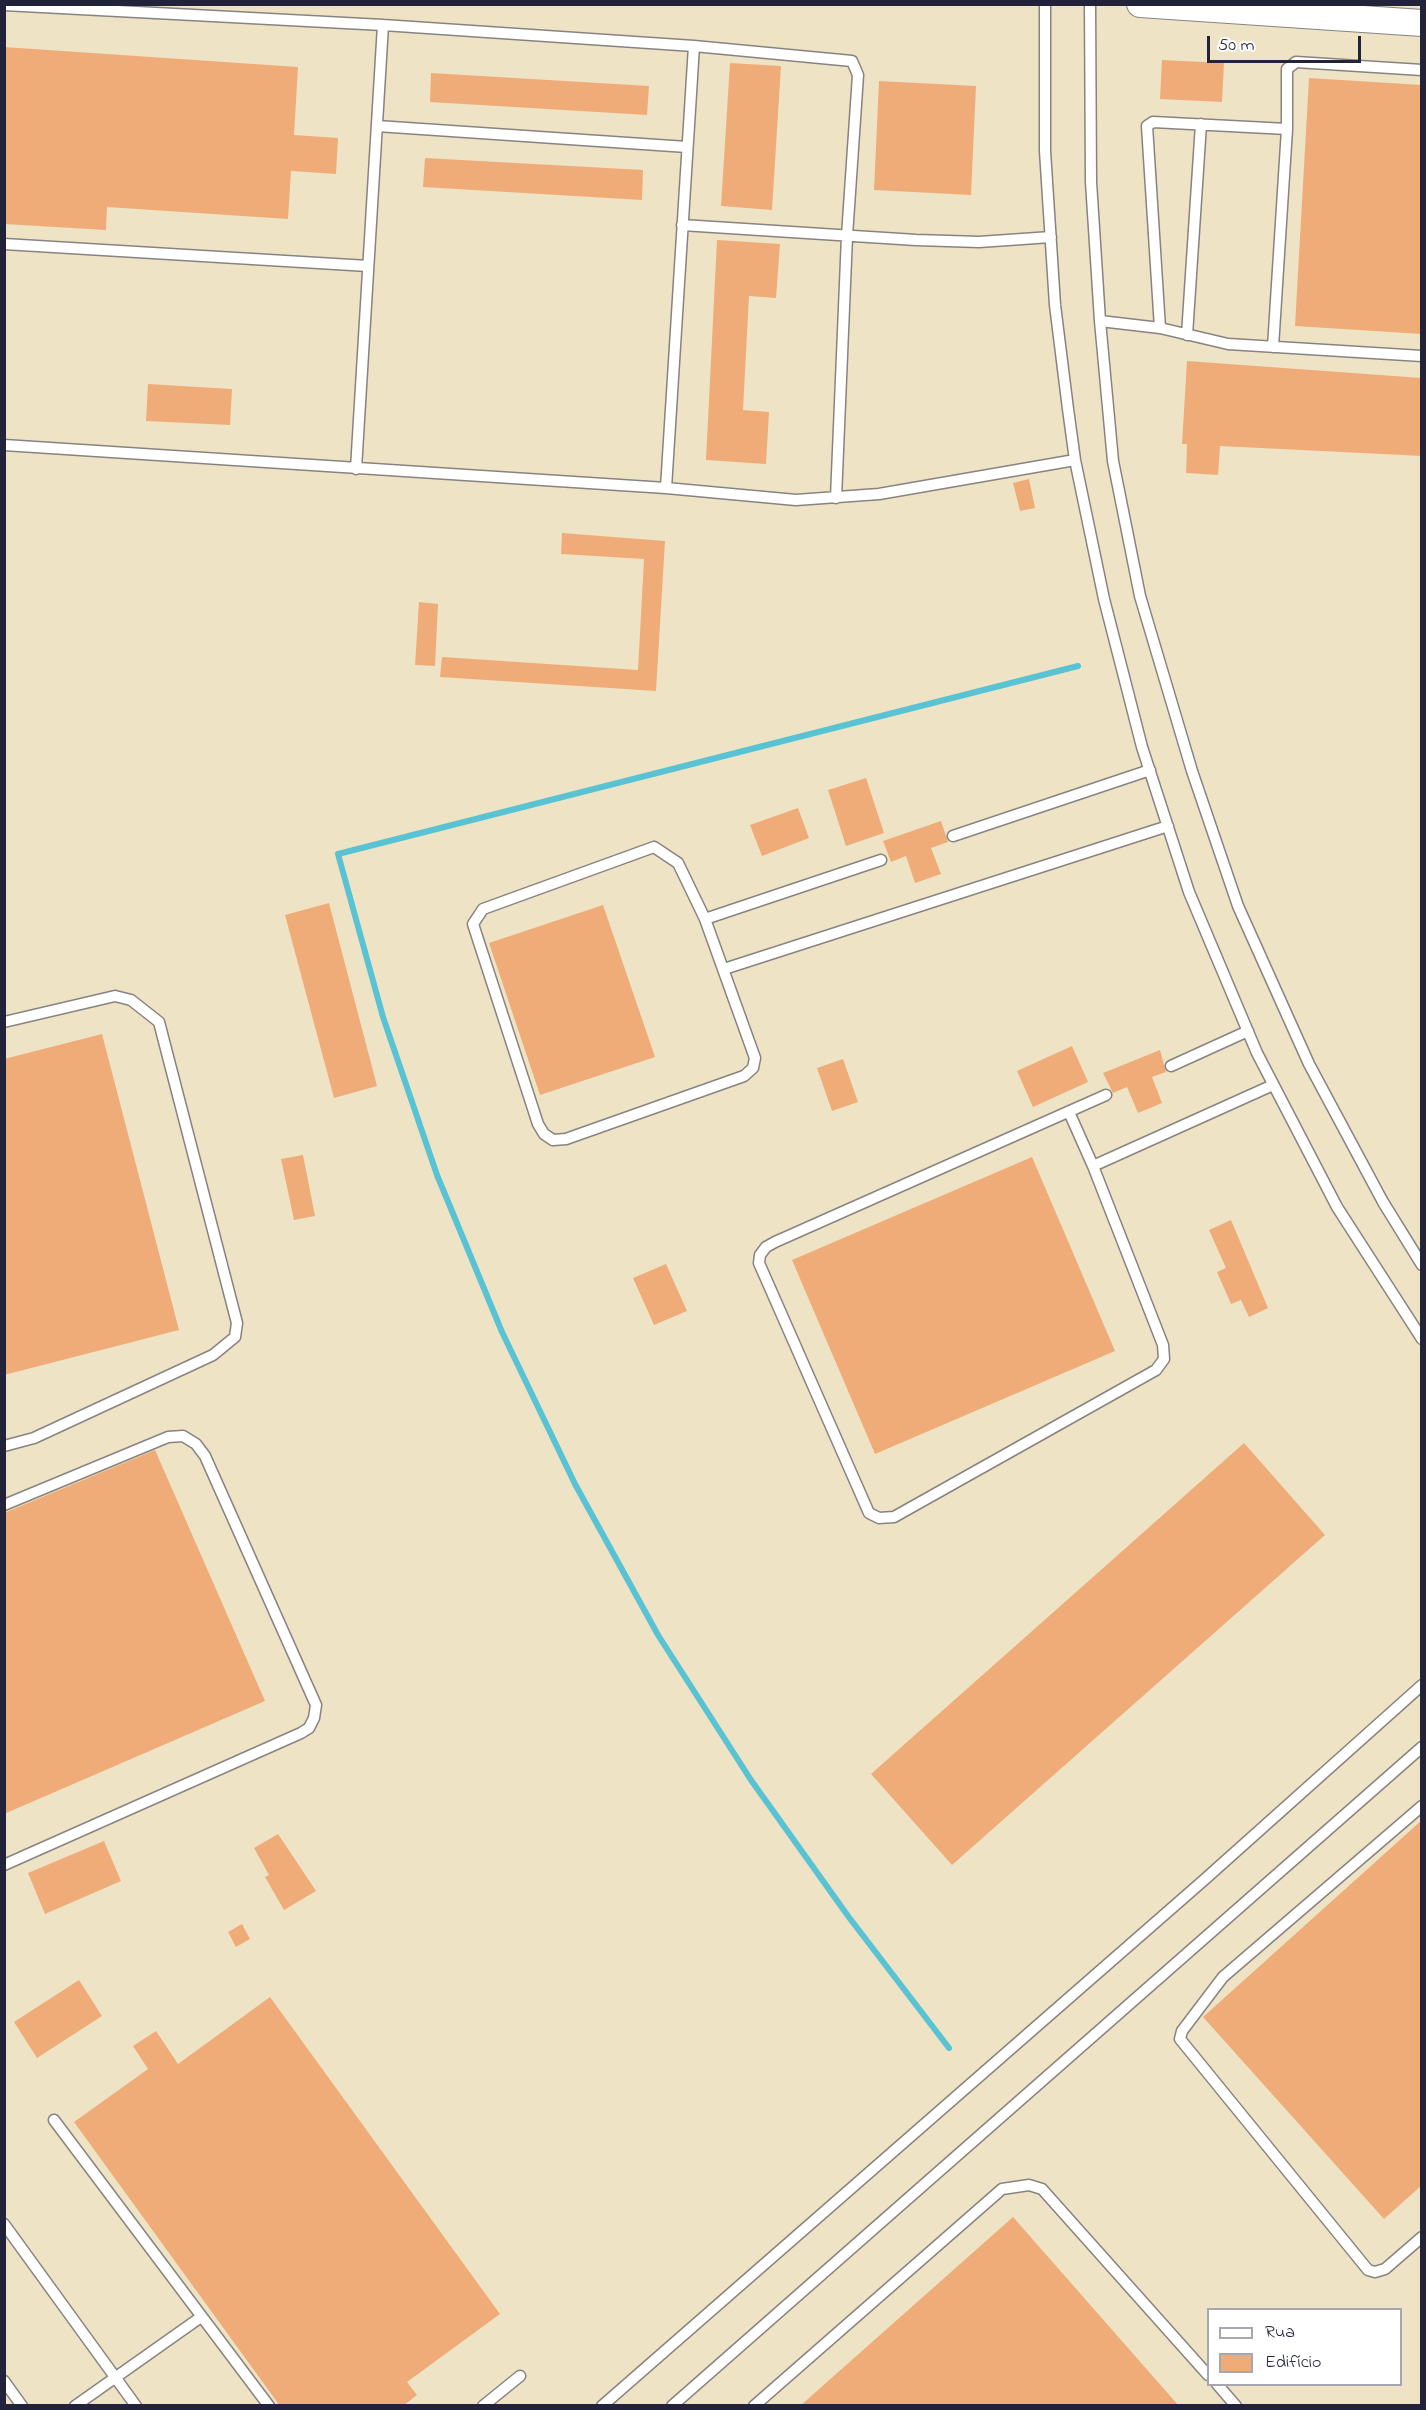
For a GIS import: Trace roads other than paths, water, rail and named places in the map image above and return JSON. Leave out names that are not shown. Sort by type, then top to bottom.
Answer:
[{"type":"street","points":[[1140,4],[1422,23]]},
{"type":"lane","points":[[1045,4],[1045,151],[1055,305],[1075,460],[1104,599],[1150,770],[1189,892],[1248,1031],[1337,1207],[1422,1339]]},
{"type":"lane","points":[[1090,4],[1091,182],[1100,321],[1113,461],[1140,596],[1192,771],[1234,895],[1309,1064],[1383,1202],[1422,1265]]},
{"type":"lane","points":[[4,5],[383,24],[694,46],[852,61],[858,75],[847,236],[836,498]]},
{"type":"lane","points":[[356,470],[383,24]]},
{"type":"lane","points":[[666,488],[694,46]]},
{"type":"lane","points":[[1273,348],[1287,129],[1287,69],[1296,62],[1422,70]]},
{"type":"lane","points":[[1160,328],[1145,129],[1153,122],[1287,129]]},
{"type":"lane","points":[[1187,335],[1201,124]]},
{"type":"lane","points":[[377,126],[687,147]]},
{"type":"lane","points":[[682,225],[980,242],[1051,237]]},
{"type":"lane","points":[[4,244],[368,266]]},
{"type":"lane","points":[[1100,321],[1160,328],[1228,344],[1422,356]]},
{"type":"lane","points":[[4,446],[666,488],[796,500],[879,494],[1075,460]]},
{"type":"lane","points":[[953,836],[1150,770]]},
{"type":"lane","points":[[724,969],[1168,826]]},
{"type":"lane","points":[[654,848],[678,863],[705,919],[724,969],[755,1058],[753,1068],[744,1076],[566,1139],[553,1140],[544,1134],[538,1124],[473,924],[483,909],[654,848]]},
{"type":"lane","points":[[705,919],[881,860]]},
{"type":"lane","points":[[4,1022],[115,996],[131,1000],[159,1022],[237,1323],[235,1337],[213,1355],[34,1438],[4,1446]]},
{"type":"lane","points":[[1171,1066],[1248,1031]]},
{"type":"lane","points":[[1093,1166],[1274,1085]]},
{"type":"lane","points":[[1069,1112],[1093,1166],[1163,1345],[1164,1359],[1156,1370],[894,1516],[886,1520],[869,1513],[759,1263],[760,1255],[766,1247],[775,1242],[1106,1095]]},
{"type":"lane","points":[[4,1505],[168,1437],[183,1436],[196,1444],[205,1456],[316,1705],[314,1719],[309,1728],[301,1733],[4,1865]]},
{"type":"lane","points":[[602,2406],[1204,1880],[1422,1685]]},
{"type":"lane","points":[[672,2406],[1422,1747]]},
{"type":"lane","points":[[1422,1806],[1223,1977],[1182,2031],[1180,2038],[1368,2270],[1375,2272],[1384,2269],[1422,2237]]},
{"type":"lane","points":[[54,2120],[269,2406]]},
{"type":"lane","points":[[754,2406],[1002,2189],[1029,2185],[1042,2190],[1207,2373]]},
{"type":"lane","points":[[4,2224],[136,2406]]},
{"type":"lane","points":[[75,2406],[201,2317]]},
{"type":"lane","points":[[483,2406],[520,2376]]},
{"type":"lane","points":[[4,2381],[22,2406]]},
{"type":"lane","points":[[1218,2386],[1236,2406]]},
{"type":"waterway","points":[[949,2048],[848,1916],[751,1780],[658,1635],[575,1484],[502,1332],[437,1175],[383,1017],[338,854],[1078,666]]}]
